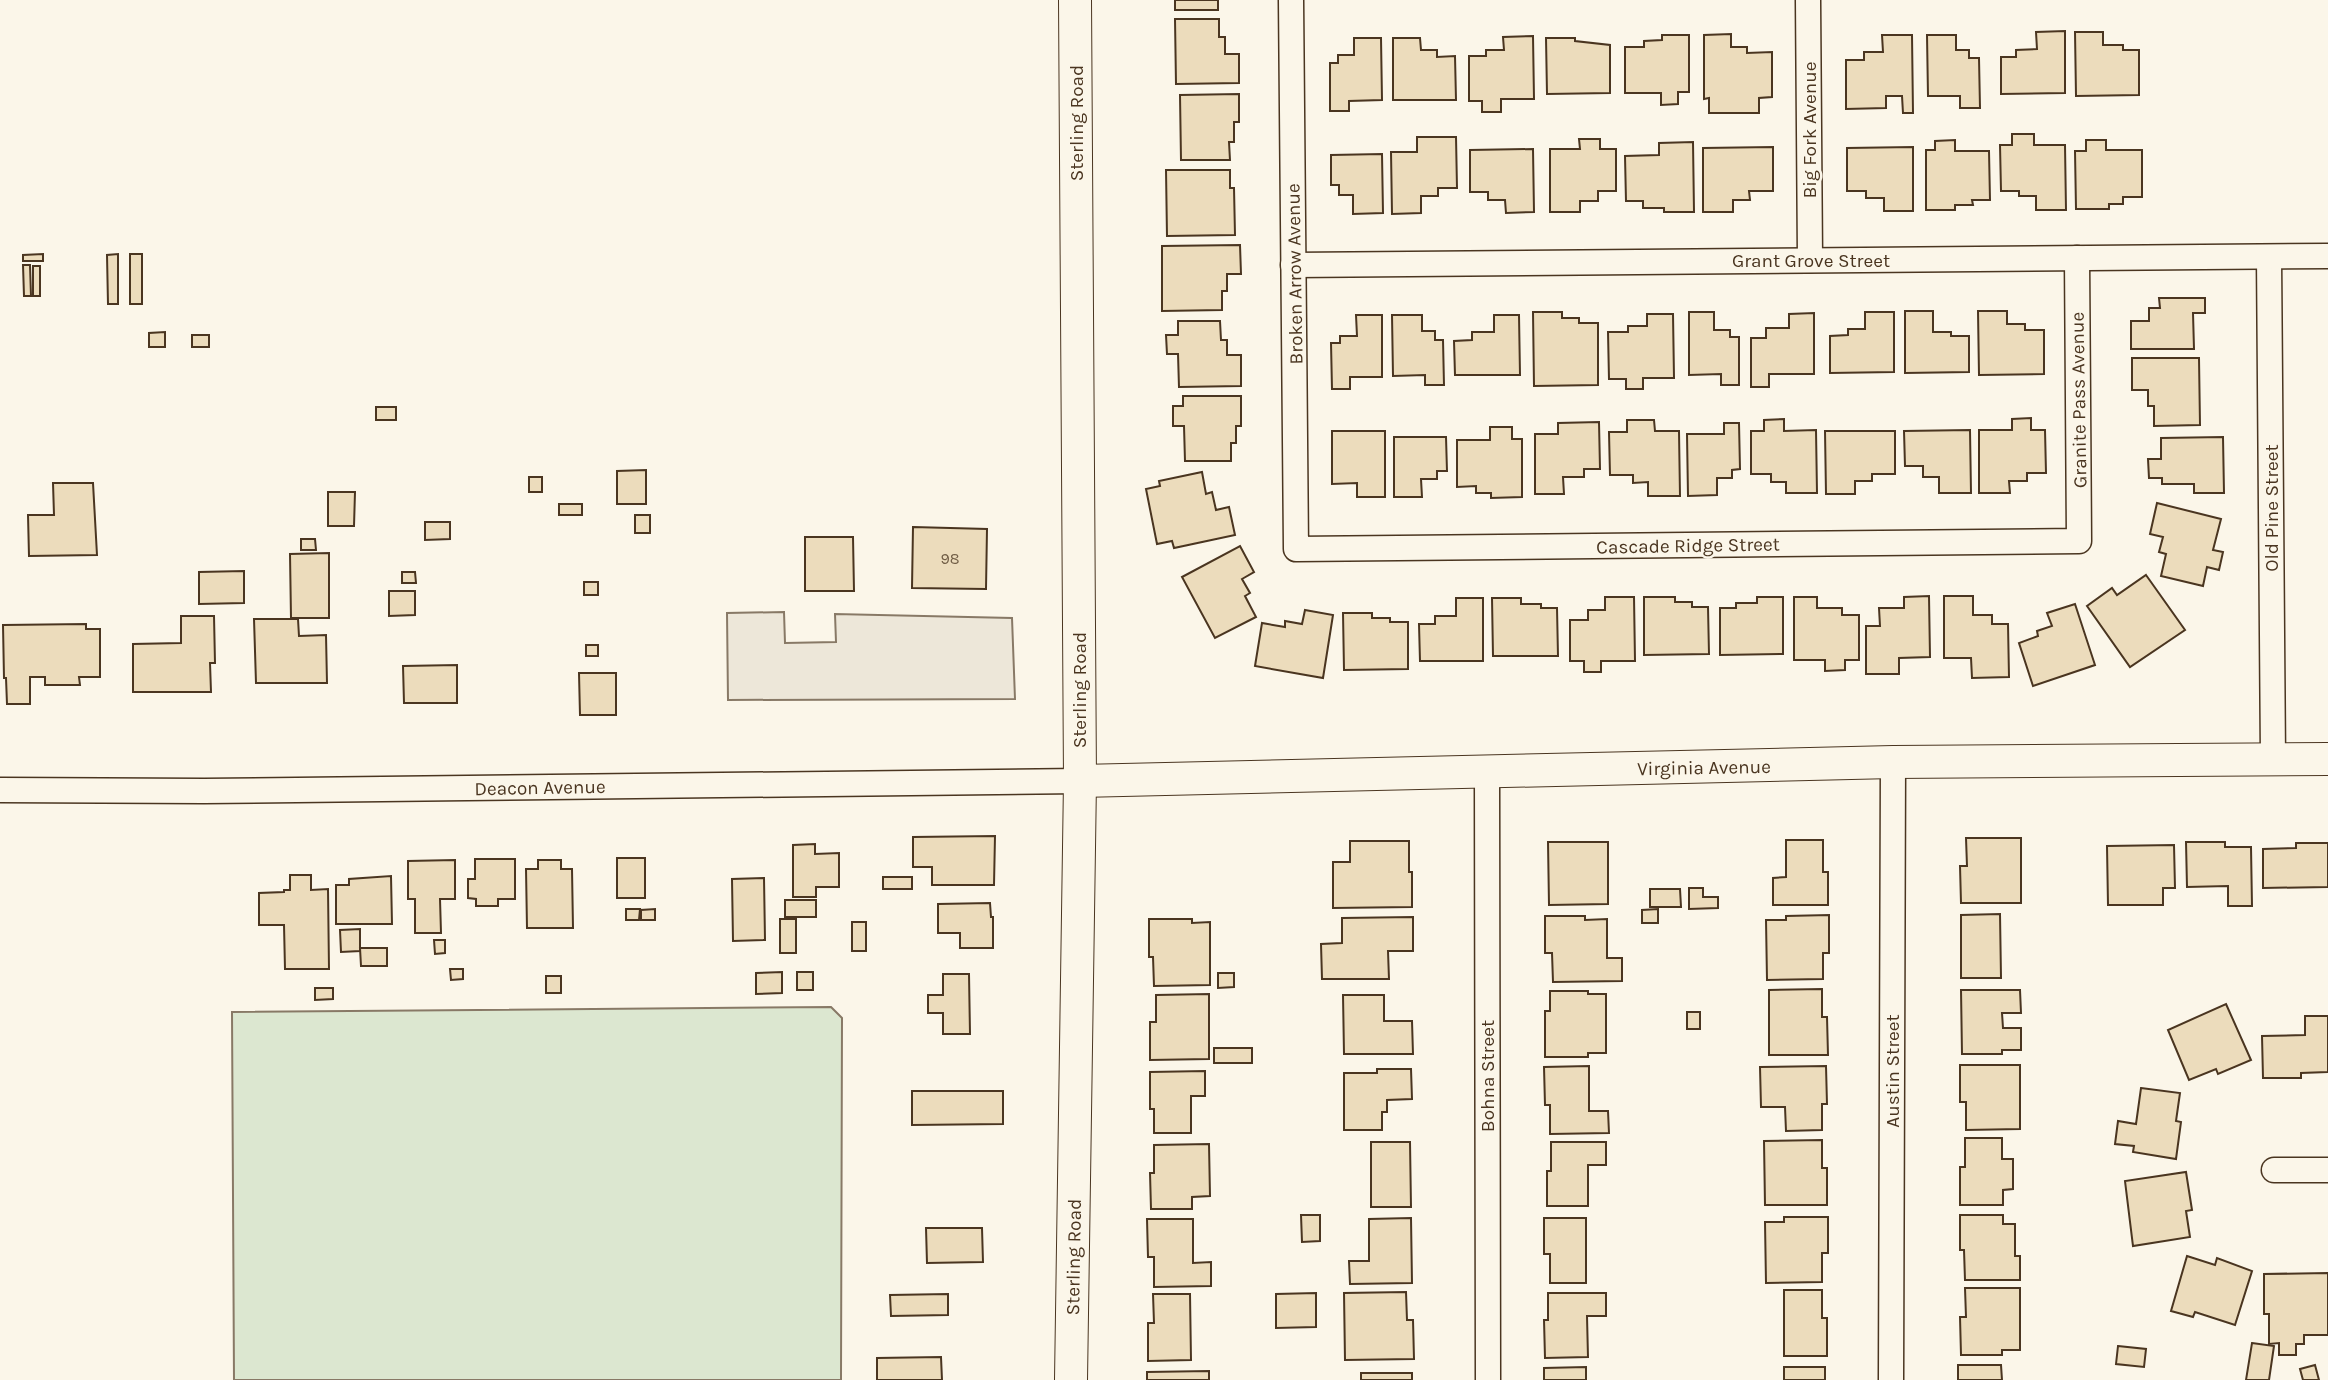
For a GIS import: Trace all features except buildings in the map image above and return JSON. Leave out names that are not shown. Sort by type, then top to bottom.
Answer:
[{"type":"street","name":"Sterling Road","points":[[1071,1380],[1080,781],[1075,0]]},
{"type":"street","name":"Broken Arrow Avenue","points":[[1291,0],[1297,549]]},
{"type":"street","name":"Big Fork Avenue","points":[[1808,0],[1810,260]]},
{"type":"street","name":"Grant Grove Street","points":[[1293,265],[2328,256]]},
{"type":"street","name":"Old Pine Street","points":[[2269,257],[2273,759]]},
{"type":"street","name":"Granite Pass Avenue","points":[[2077,258],[2079,541]]},
{"type":"street","name":"Cascade Ridge Street","points":[[1297,549],[2079,541]]},
{"type":"street","name":"Virginia Avenue","points":[[1080,781],[1893,762],[2328,759]]},
{"type":"street","name":"Austin Street","points":[[1891,1380],[1893,762]]},
{"type":"street","name":"Bohna Street","points":[[1487,772],[1488,1380]]},
{"type":"street","name":"Deacon Avenue","points":[[0,790],[204,791],[1080,781]]},
{"type":"street","points":[[2274,1170],[2328,1170]]},
{"type":"green space","points":[[831,1007],[842,1018],[841,1380],[234,1380],[232,1012]]},
{"type":"shaded area","points":[[784,612],[785,643],[836,642],[835,614],[1012,618],[1015,699],[728,700],[727,613]]}]
